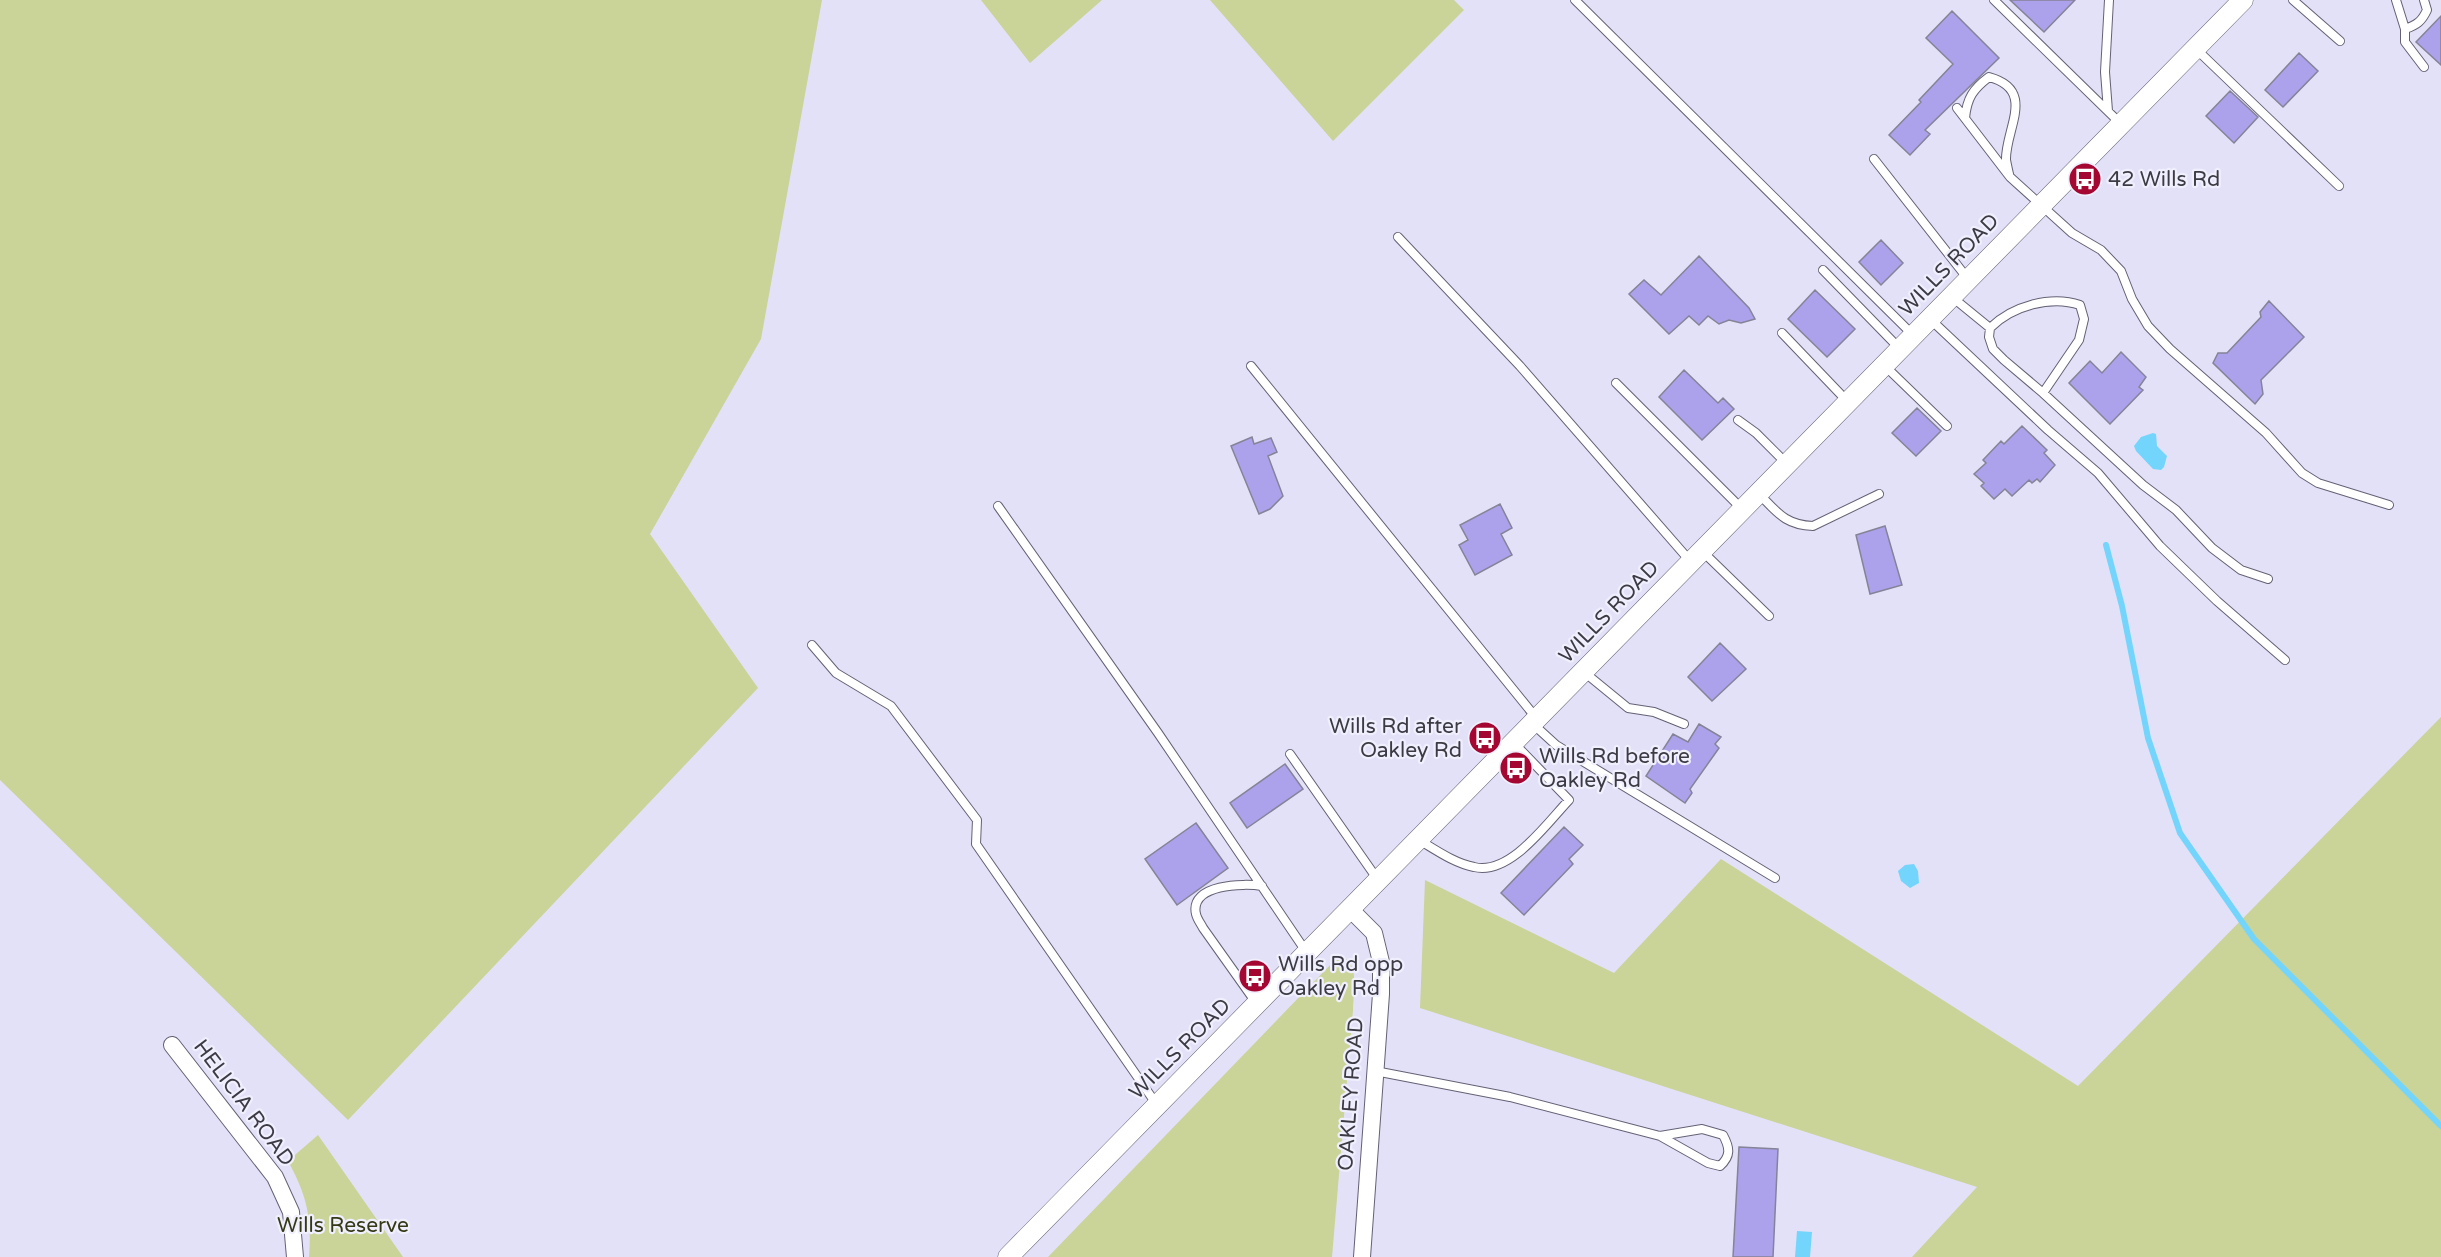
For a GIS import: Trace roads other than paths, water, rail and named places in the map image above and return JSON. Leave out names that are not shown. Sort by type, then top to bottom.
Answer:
[{"type":"street","name":"WILLS ROAD","points":[[1008,1257],[2041,206],[2114,118],[2196,48],[2243,0]]},
{"type":"street","name":"OAKLEY ROAD","points":[[1350,909],[1374,933],[1381,962],[1376,1071],[1362,1257]]},
{"type":"street","name":"HELICIA ROAD","points":[[172,1045],[275,1177],[291,1212],[295,1257]]},
{"type":"lane","points":[[1575,0],[1907,342]]},
{"type":"lane","points":[[1994,0],[2114,118]]},
{"type":"lane","points":[[2109,0],[2106,72],[2114,118]]},
{"type":"lane","points":[[2293,0],[2340,41]]},
{"type":"lane","points":[[2396,0],[2405,29],[2405,42],[2424,67]]},
{"type":"lane","points":[[2405,29],[2416,25],[2423,19],[2427,10],[2424,0]]},
{"type":"lane","points":[[2196,48],[2339,186]]},
{"type":"lane","points":[[1965,118],[1967,100],[1976,87],[1989,77],[2004,81],[2011,90],[2016,103],[2006,160],[2010,177]]},
{"type":"lane","points":[[1957,108],[2010,177],[2072,233],[2101,250],[2121,272],[2148,326],[2170,349],[2266,433],[2302,473],[2318,483],[2389,505]]},
{"type":"lane","points":[[1874,159],[1969,279]]},
{"type":"lane","points":[[1398,237],[1696,557],[1769,616]]},
{"type":"lane","points":[[1823,270],[1907,342]]},
{"type":"lane","points":[[1951,297],[1990,328]]},
{"type":"lane","points":[[2043,393],[2079,340],[2084,319],[2080,305],[2071,302],[2047,302],[2020,309],[1999,319],[1990,328],[1989,337],[1993,349],[2143,485],[2176,510],[2212,548],[2241,570],[2268,579]]},
{"type":"lane","points":[[1930,319],[2048,430],[2098,473],[2160,546],[2217,601],[2285,660]]},
{"type":"lane","points":[[1782,333],[1848,402]]},
{"type":"lane","points":[[1251,366],[1556,745],[1775,878]]},
{"type":"lane","points":[[1884,366],[1947,426]]},
{"type":"lane","points":[[1616,383],[1742,510]]},
{"type":"lane","points":[[1738,420],[1756,433],[1788,464]]},
{"type":"lane","points":[[1758,493],[1786,521],[1802,526],[1813,526],[1879,494]]},
{"type":"lane","points":[[998,506],[1164,742],[1307,953]]},
{"type":"lane","points":[[812,645],[836,673],[891,706],[976,820],[976,844],[1158,1105]]},
{"type":"lane","points":[[1583,672],[1628,708],[1654,712],[1684,724]]},
{"type":"lane","points":[[1419,840],[1453,860],[1473,867],[1485,869],[1500,865],[1514,857],[1569,800],[1514,743]]},
{"type":"lane","points":[[1290,754],[1378,881]]},
{"type":"lane","points":[[1257,1004],[1203,928],[1196,914],[1197,903],[1203,895],[1214,890],[1236,884],[1262,886]]},
{"type":"lane","points":[[1376,1071],[1510,1097],[1660,1136],[1708,1163],[1720,1166],[1728,1159],[1730,1147],[1724,1135],[1701,1129],[1660,1136]]},
{"type":"water","points":[[2156,434],[2157,446],[2167,456],[2161,470],[2153,469],[2134,446],[2141,437]]},
{"type":"water","points":[[1914,864],[1918,871],[1919,883],[1910,888],[1901,881],[1898,871],[1905,865]]},
{"type":"water","points":[[1797,1231],[1812,1232],[1810,1257],[1795,1257]]},
{"type":"waterway","points":[[2106,545],[2122,606],[2148,738],[2180,833],[2254,939],[2441,1126]]},
{"type":"place","name":"42 Wills Rd","points":[[2085,179]]},
{"type":"place","name":"Wills Rd after Oakley Rd","points":[[1485,738]]},
{"type":"place","name":"Wills Rd before Oakley Rd","points":[[1516,768]]},
{"type":"place","name":"Wills Rd opp Oakley Rd","points":[[1255,976]]},
{"type":"park label","name":"Wills Reserve","points":[[343,1225]]}]
